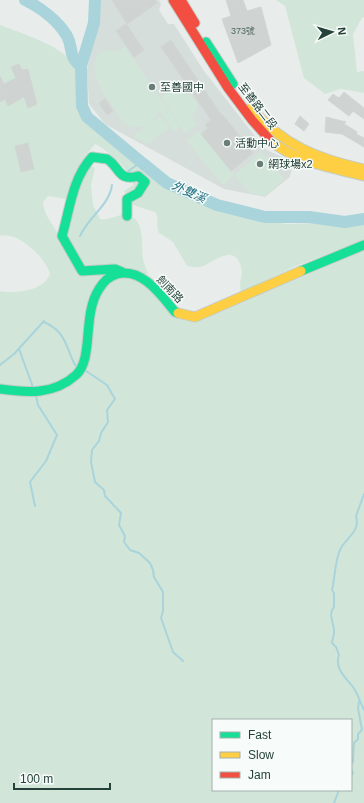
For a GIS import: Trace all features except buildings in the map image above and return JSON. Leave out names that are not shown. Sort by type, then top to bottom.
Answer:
[{"type":"street","name":"至善路二段","points":[[173,0],[210,63],[254,123],[268,138],[282,149],[303,158],[364,176]]},
{"type":"street","name":"至善路二段","points":[[181,0],[212,53],[252,110],[269,130],[300,150],[364,169]]},
{"type":"street","name":"劍南路","points":[[127,216],[127,199],[138,193],[145,182],[138,176],[131,178],[121,175],[112,161],[105,157],[92,157],[87,161],[75,187],[69,217],[62,236],[82,271],[115,269],[144,279],[160,293],[175,312],[195,317],[258,291],[309,266],[364,245]]},
{"type":"street","points":[[0,390],[41,392],[59,385],[76,375],[85,361],[88,318],[93,298],[106,279],[124,272]]},
{"type":"shaded area","name":"至善國中","points":[[100,0],[159,0],[161,4],[159,10],[168,24],[174,24],[204,71],[265,149],[293,162],[290,177],[265,197],[224,189],[105,124],[89,104],[87,71]]},
{"type":"green space","points":[[276,0],[364,0],[364,17],[353,34],[357,72],[364,71],[364,93],[341,89],[325,94],[304,78],[285,6]]},
{"type":"green space","points":[[0,25],[44,42],[65,55],[72,63],[76,71],[80,105],[89,124],[165,185],[213,207],[264,221],[288,224],[319,223],[338,225],[364,222],[364,240],[294,267],[245,291],[241,291],[240,285],[242,270],[238,260],[234,256],[229,255],[218,258],[201,267],[187,266],[173,242],[159,233],[155,212],[130,204],[124,191],[133,185],[129,174],[112,156],[95,144],[86,155],[70,196],[66,199],[48,196],[43,202],[48,218],[85,275],[117,274],[127,276],[151,291],[170,313],[220,312],[364,250],[364,803],[0,803],[0,291],[13,292],[35,288],[47,280],[50,274],[43,260],[37,253],[22,241],[7,235],[0,236]]},
{"type":"green space","points":[[125,47],[180,127],[174,131],[159,110],[157,116],[150,124],[161,116],[170,128],[147,144],[133,136],[148,125],[136,127],[124,123],[107,98],[94,69],[95,60],[100,53],[110,50],[121,53],[119,50]]},
{"type":"green space","points":[[182,83],[198,106],[192,117],[197,125],[185,133],[161,97]]},
{"type":"green space","points":[[198,131],[234,175],[223,185],[187,141]]},
{"type":"green space","name":"網球場x2","points":[[261,152],[284,179],[265,196],[250,193],[235,175]]},
{"type":"green space","points":[[91,166],[95,168],[91,185],[93,205],[100,219],[125,215],[132,217],[136,221],[141,232],[143,259],[148,274],[145,275],[85,265],[72,247],[68,239],[71,219],[76,199]]},
{"type":"waterway","name":"外雙溪","points":[[25,0],[43,11],[59,25],[67,36],[72,55],[81,66]]},
{"type":"waterway","name":"外雙溪","points":[[95,0],[94,23],[81,66],[82,106],[87,117],[135,157],[167,183],[217,205],[265,217],[309,217],[345,222],[364,219]]},
{"type":"waterway","points":[[126,173],[142,161]]},
{"type":"waterway","points":[[80,236],[88,223],[107,199],[112,185]]},
{"type":"waterway","points":[[0,365],[14,354],[44,321]]},
{"type":"waterway","points":[[44,322],[57,330],[61,335],[67,345],[75,365],[78,366]]},
{"type":"waterway","points":[[19,349],[34,390]]},
{"type":"waterway","points":[[83,369],[107,385],[115,399],[107,410],[108,422],[101,433],[99,441],[92,450],[91,462],[95,482],[104,490],[105,496],[121,513],[119,525],[125,536],[124,542],[130,550],[139,553],[150,563],[154,577],[163,592],[163,611],[161,618],[173,652],[183,661]]},
{"type":"waterway","points":[[35,506],[30,482],[46,461],[57,435],[38,405],[36,396]]},
{"type":"waterway","points":[[364,494],[356,516],[357,522],[354,531],[342,546],[338,554],[332,590],[334,593],[334,607],[331,613],[334,630],[332,643],[336,647],[339,655],[339,668],[358,695],[364,710]]},
{"type":"waterway","points":[[352,763],[354,743],[358,739],[358,734],[362,730],[358,708],[359,701]]},
{"type":"waterway","points":[[352,771],[352,774]]},
{"type":"waterway","points":[[334,803],[339,791]]},
{"type":"traffic: fast","points":[[206,42],[233,84]]},
{"type":"traffic: fast","points":[[122,272],[115,269],[82,271],[62,236],[72,195],[80,175],[92,157],[107,159],[123,175],[127,177],[138,176],[145,182],[138,193],[127,199],[127,216]]},
{"type":"traffic: fast","points":[[301,271],[364,245]]},
{"type":"traffic: fast","points":[[0,389],[30,392],[40,391],[59,386],[68,382],[76,375],[85,358],[89,323],[94,300],[99,289],[109,278],[114,275],[126,273],[143,279],[158,291],[175,312],[178,313]]},
{"type":"traffic: slow","points":[[251,108],[276,132],[302,149],[331,160],[364,169]]},
{"type":"traffic: slow","points":[[270,140],[280,148],[302,159],[364,176]]},
{"type":"traffic: slow","points":[[178,313],[195,317],[301,271]]},
{"type":"traffic: jam","points":[[173,0],[228,88],[252,120],[270,140]]},
{"type":"traffic: jam","points":[[181,0],[195,23]]},
{"type":"place","name":"至善國中","points":[[152,87]]},
{"type":"place","name":"活動中心","points":[[227,143]]},
{"type":"place","name":"網球場x2","points":[[260,164]]}]
